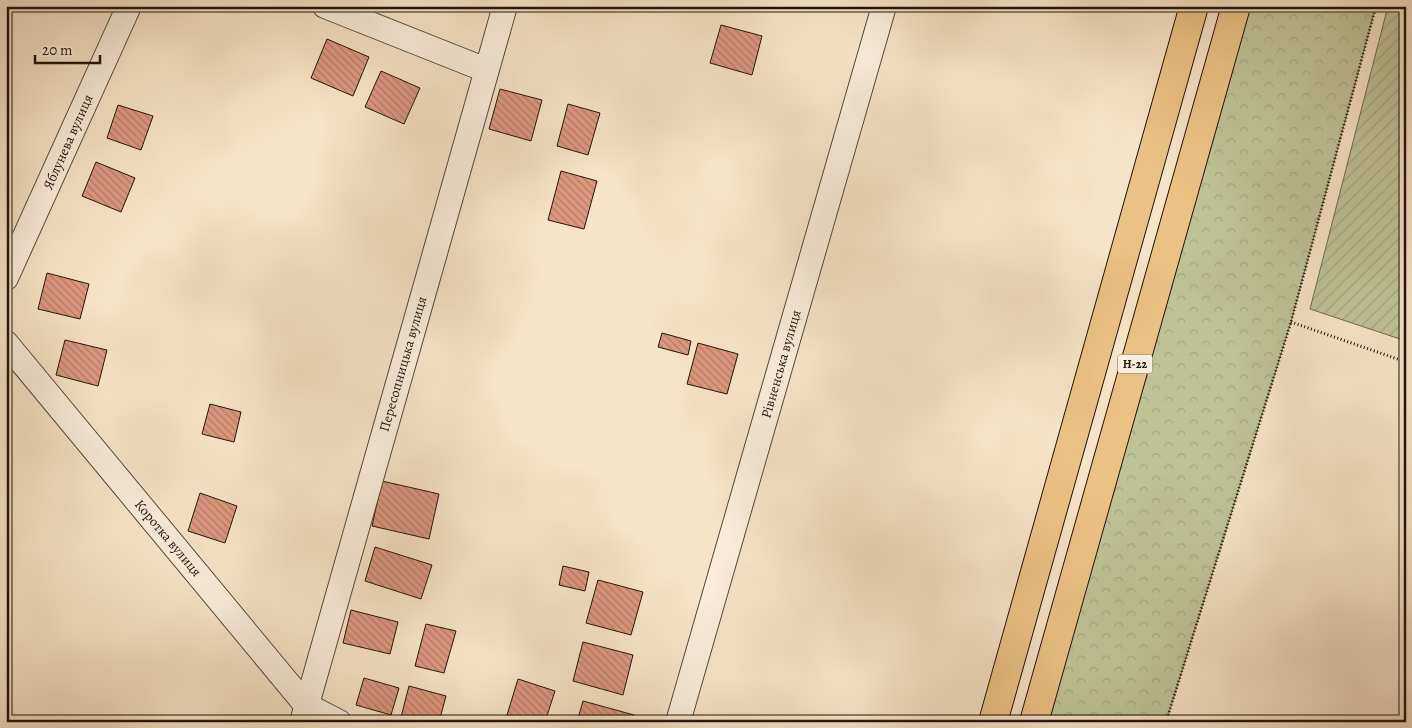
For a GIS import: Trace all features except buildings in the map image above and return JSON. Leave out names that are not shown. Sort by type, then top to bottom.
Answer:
[{"type":"main road","name":"Н-22","points":[[994,722],[1194,6]]},
{"type":"main road","name":"Н-22","points":[[1034,722],[1236,6]]},
{"type":"street","name":"Яблунева вулиця","points":[[6,278],[129,6]]},
{"type":"street","points":[[325,6],[486,70]]},
{"type":"street","name":"Пересопницька вулиця","points":[[304,713],[505,6]]},
{"type":"street","name":"Рівненська вулиця","points":[[678,722],[884,6]]},
{"type":"street","name":"Коротка вулиця","points":[[6,343],[304,713],[339,722]]},
{"type":"path","points":[[1166,722],[1291,322],[1376,6]]},
{"type":"path","points":[[1291,322],[1406,362]]},
{"type":"green space","points":[[1236,6],[1376,6],[1291,322],[1166,722],[1034,722]]},
{"type":"green space","points":[[1388,6],[1406,6],[1406,341],[1310,309]]}]
